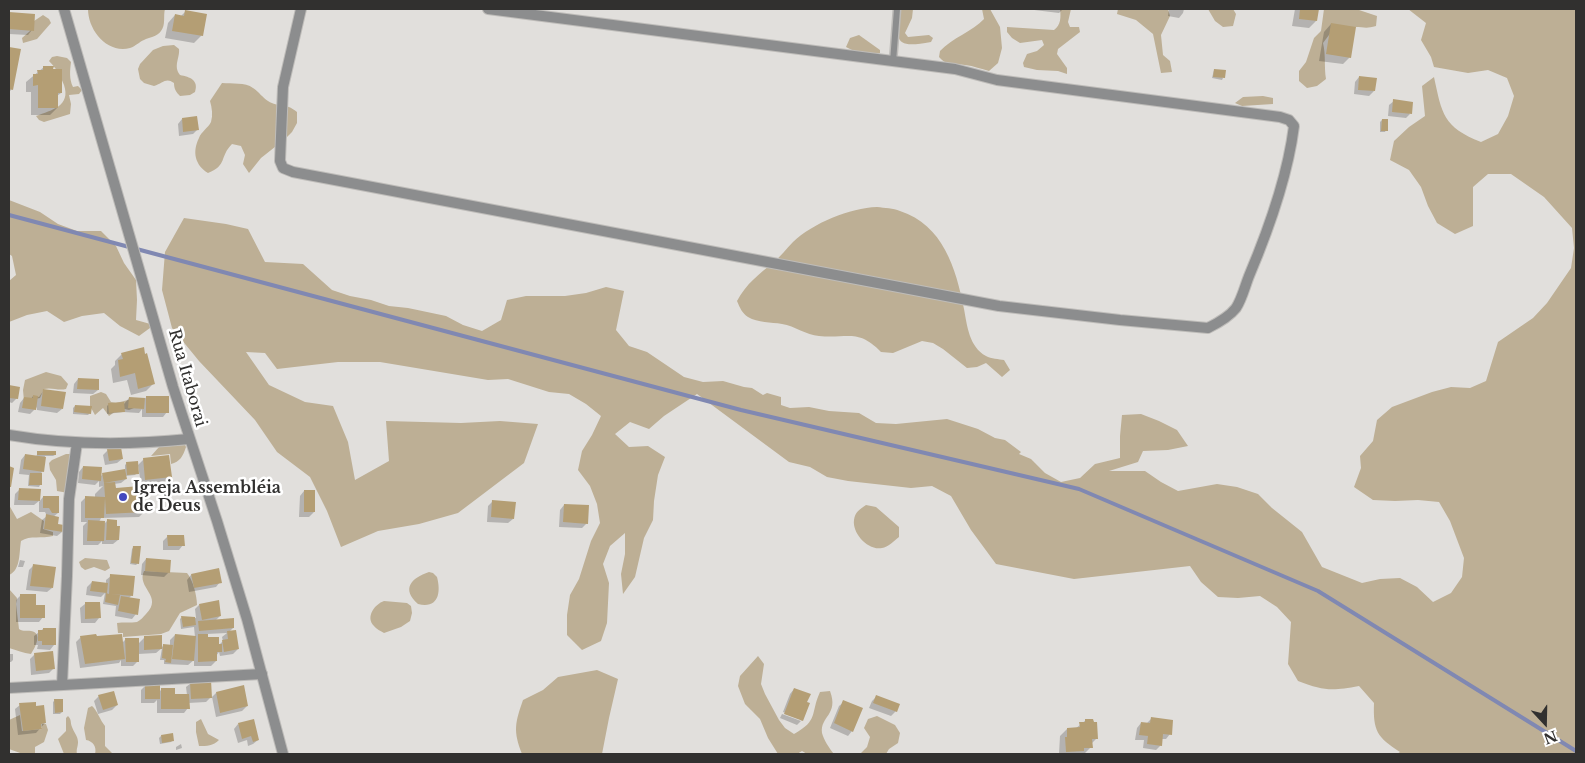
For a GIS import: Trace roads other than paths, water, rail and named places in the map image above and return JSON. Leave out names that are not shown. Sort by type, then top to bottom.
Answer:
[{"type":"street","name":"Rua Itaborai","points":[[64,9],[189,439],[217,521],[262,674],[283,754]]},
{"type":"street","points":[[301,9],[282,96],[280,161],[283,168],[293,172],[999,306],[1208,328],[1221,322],[1236,308],[1256,259],[1284,176],[1291,149],[1294,126],[1289,120],[1224,109],[1110,96],[1059,87],[997,80],[954,69],[488,9]]},
{"type":"street","points":[[9,435],[76,443],[164,442],[189,439]]},
{"type":"street","points":[[62,685],[69,499],[76,443]]},
{"type":"street","points":[[9,688],[262,674]]},
{"type":"lane","points":[[893,62],[897,9]]},
{"type":"waterway","points":[[9,215],[741,410],[1079,489],[1318,591],[1576,751]]},
{"type":"place","name":"Igreja Assembléia de Deus","points":[[123,497]]}]
